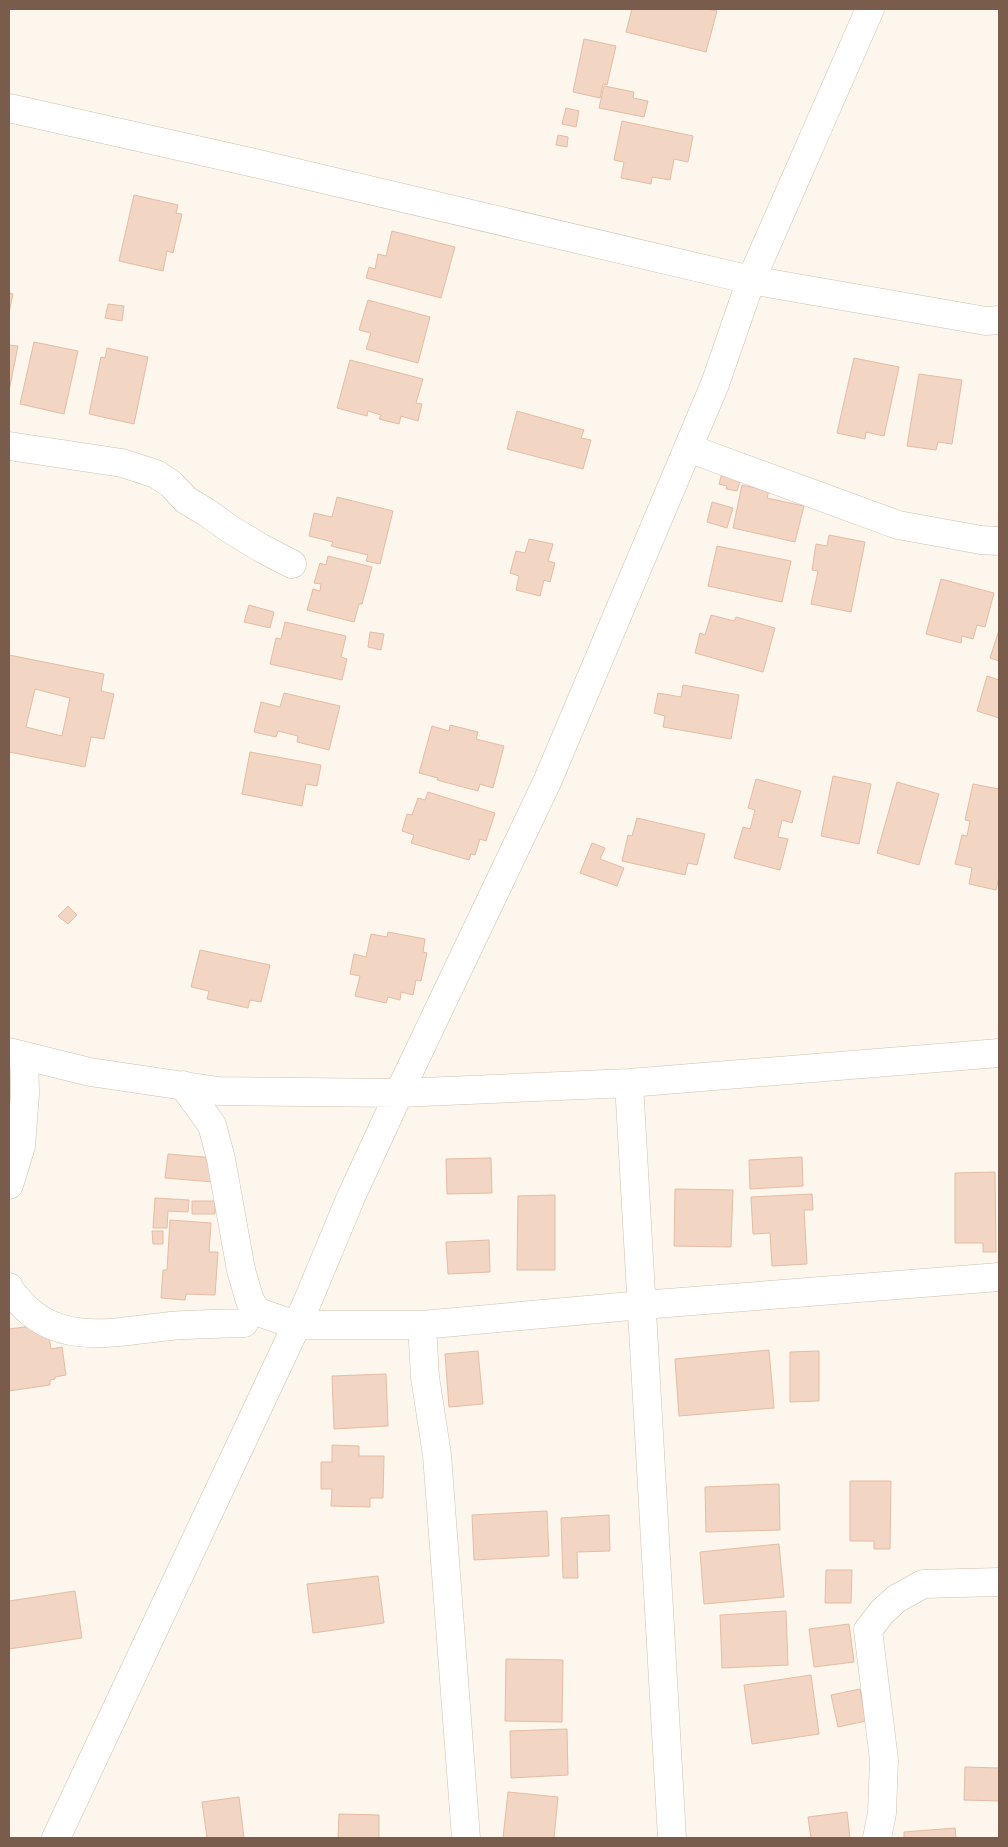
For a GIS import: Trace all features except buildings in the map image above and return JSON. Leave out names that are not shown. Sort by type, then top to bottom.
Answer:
[{"type":"street","points":[[56,1838],[296,1325],[399,1093],[547,782],[715,384],[751,280],[870,9]]},
{"type":"street","points":[[9,108],[250,162],[751,280],[986,321],[999,320]]},
{"type":"street","points":[[9,446],[122,463],[156,474],[171,484],[186,500],[261,548],[292,564]]},
{"type":"street","points":[[688,448],[898,525],[981,540],[999,541]]},
{"type":"street","points":[[9,1185],[20,1146],[25,1094],[16,1054],[90,1072],[218,1091],[399,1093],[629,1082],[999,1053]]},
{"type":"street","points":[[629,1082],[672,1838]]},
{"type":"street","points":[[183,1085],[212,1126],[221,1159],[241,1270],[250,1301],[258,1312],[296,1325],[422,1325],[642,1305],[999,1277]]},
{"type":"street","points":[[9,1287],[30,1313],[49,1325],[82,1334],[172,1326],[244,1323]]},
{"type":"street","points":[[422,1325],[425,1377],[437,1455],[466,1838]]},
{"type":"street","points":[[877,1838],[882,1812],[884,1760],[868,1630],[882,1612],[896,1599],[923,1584],[999,1582]]}]
